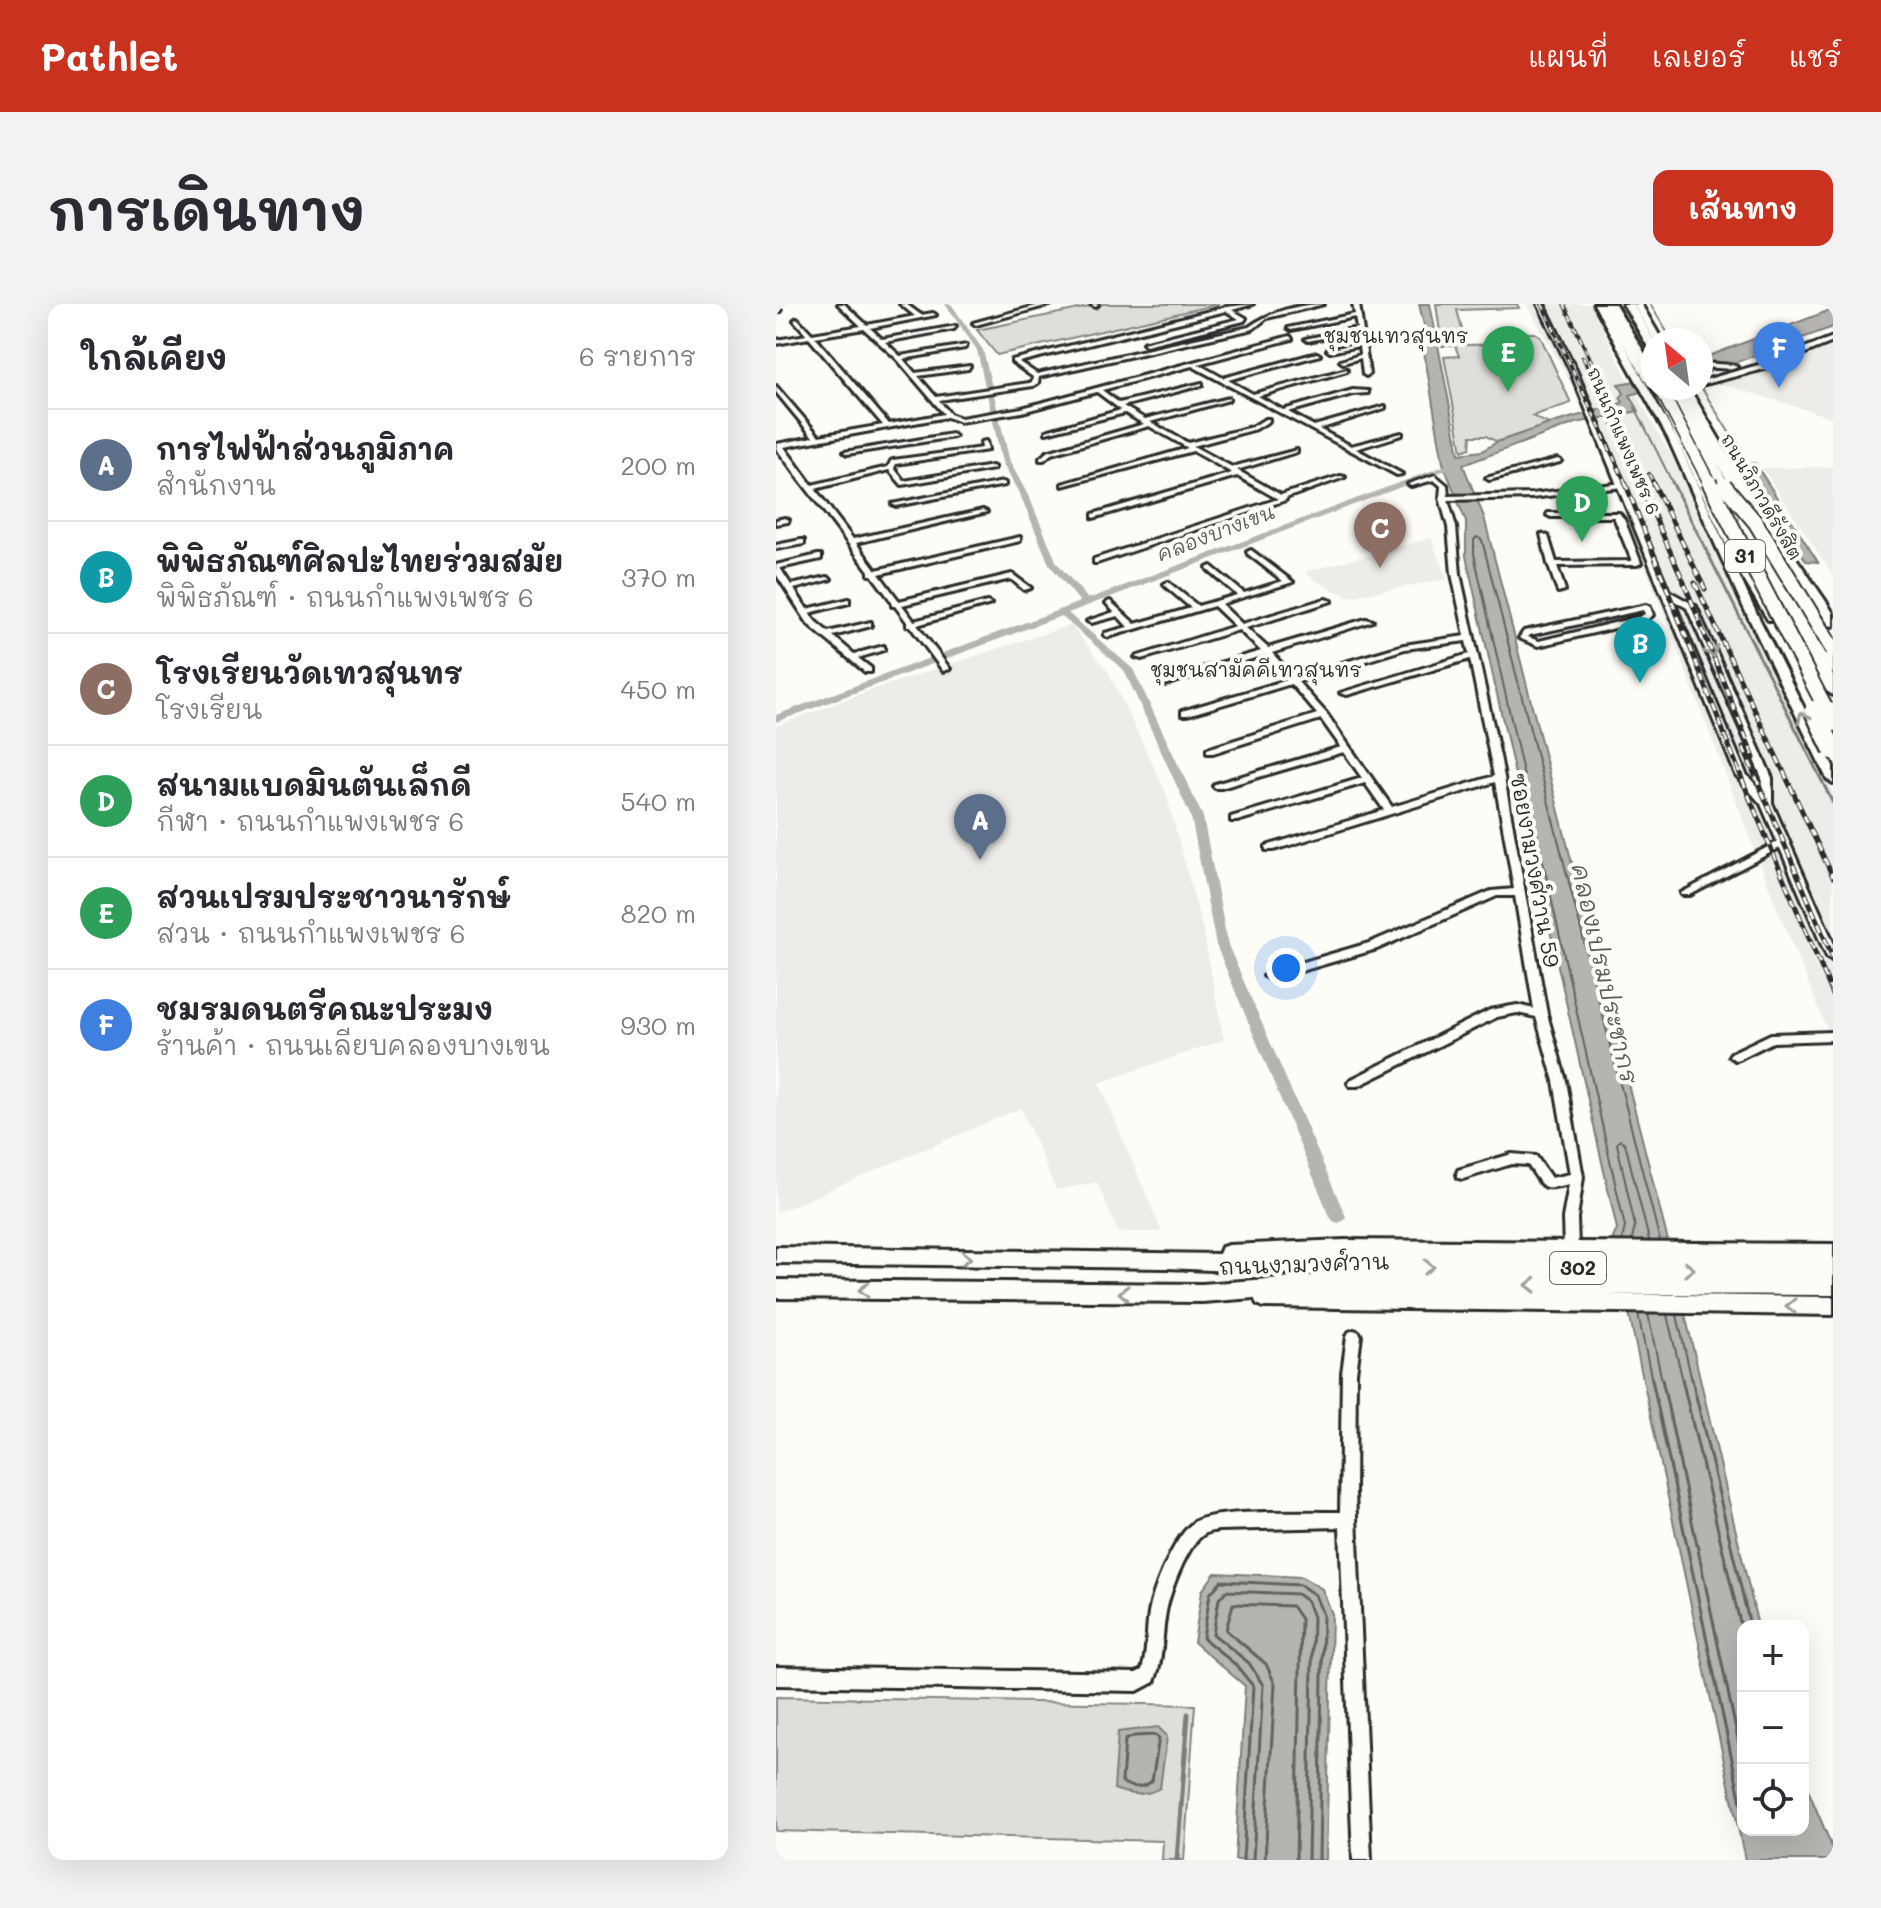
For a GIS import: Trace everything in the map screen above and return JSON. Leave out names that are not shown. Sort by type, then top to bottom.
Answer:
[{"type":"highway","name":"ถนนวิภาวดีรังสิต","points":[[1607,304],[1641,364]]},
{"type":"highway","name":"31","points":[[1607,304],[1641,361]]},
{"type":"highway","points":[[1620,304],[1641,338]]},
{"type":"highway","points":[[1628,304],[1645,328]]},
{"type":"highway","points":[[1639,308],[1648,328]]},
{"type":"highway","points":[[1609,323],[1627,343]]},
{"type":"highway","name":"ถนนวิภาวดีรังสิต","points":[[1663,400],[1745,572],[1833,711]]},
{"type":"highway","name":"31","points":[[1664,400],[1833,690]]},
{"type":"highway","name":"ถนนวิภาวดีรังสิต","points":[[1666,400],[1779,550],[1833,669]]},
{"type":"highway","points":[[1718,488],[1756,523],[1833,650]]},
{"type":"highway","points":[[1718,488],[1720,518],[1833,750]]},
{"type":"highway","name":"31","points":[[1718,488],[1833,722]]},
{"type":"highway","points":[[1745,572],[1746,602]]},
{"type":"main road","name":"ถนนวิภาวดีรังสิต","points":[[1598,304],[1641,366]]},
{"type":"main road","points":[[1639,308],[1653,328]]},
{"type":"main road","points":[[1713,366],[1733,367],[1753,363],[1833,337]]},
{"type":"main road","points":[[1713,380],[1765,366],[1833,337]]},
{"type":"main road","name":"ถนนวิภาวดีรังสิต","points":[[1661,400],[1746,602],[1833,779]]},
{"type":"main road","name":"ถนนวิภาวดีรังสิต","points":[[1692,400],[1779,550],[1810,581],[1833,623]]},
{"type":"main road","points":[[1702,400],[1713,422],[1711,434]]},
{"type":"main road","points":[[1167,1260],[1314,1248],[1833,1252]]},
{"type":"main road","name":"ถนนงามวงศ์วาน","points":[[776,1255],[1167,1260],[1323,1276],[1833,1286]]},
{"type":"main road","name":"ถนนงามวงศ์วาน","points":[[776,1289],[1202,1293],[1323,1276],[1833,1269]]},
{"type":"main road","points":[[1202,1293],[1299,1300],[1833,1306]]},
{"type":"street","points":[[841,304],[899,358],[948,415]]},
{"type":"street","points":[[903,304],[919,317]]},
{"type":"street","points":[[976,323],[1049,304]]},
{"type":"street","points":[[1250,304],[1014,361],[1036,376],[1253,327],[1265,317],[1321,304]]},
{"type":"street","points":[[1344,304],[1356,309]]},
{"type":"street","name":"ถนนกำแพงเพชร 6","points":[[1541,304],[1596,422],[1741,775],[1766,803],[1833,957]]},
{"type":"street","points":[[1040,369],[1244,319],[1226,309]]},
{"type":"street","points":[[1291,328],[1356,309]]},
{"type":"street","points":[[1356,309],[1366,374]]},
{"type":"street","points":[[776,342],[933,315]]},
{"type":"street","points":[[797,320],[886,424]]},
{"type":"street","points":[[879,341],[954,327]]},
{"type":"street","points":[[1253,327],[1261,331]]},
{"type":"street","points":[[1308,339],[1359,329]]},
{"type":"street","points":[[946,669],[777,446],[948,415],[960,420],[986,418],[1290,338]]},
{"type":"street","points":[[1099,339],[1108,345]]},
{"type":"street","points":[[1330,350],[1361,344]]},
{"type":"street","points":[[899,358],[965,346]]},
{"type":"street","points":[[1167,347],[1177,352]]},
{"type":"street","points":[[1136,352],[1150,360]]},
{"type":"street","points":[[1222,380],[1317,355]]},
{"type":"street","points":[[1343,361],[1363,356]]},
{"type":"street","points":[[1099,361],[1111,368]]},
{"type":"street","points":[[1193,364],[1399,474]]},
{"type":"street","points":[[915,375],[968,367]]},
{"type":"street","points":[[1065,369],[1077,377]]},
{"type":"street","points":[[1252,396],[1345,370]]},
{"type":"street","points":[[934,396],[1019,387],[1035,383],[1036,376]]},
{"type":"street","points":[[1118,405],[1200,384]]},
{"type":"street","points":[[934,396],[974,385]]},
{"type":"street","points":[[776,388],[816,437]]},
{"type":"street","points":[[1097,561],[1284,499],[1126,411],[1098,390]]},
{"type":"street","points":[[1282,412],[1353,392],[1366,392]]},
{"type":"street","points":[[1042,459],[1049,453],[1227,399]]},
{"type":"street","points":[[1315,428],[1383,407]]},
{"type":"street","points":[[1048,432],[1126,411]]},
{"type":"street","points":[[1064,485],[1254,428],[1267,420]]},
{"type":"street","points":[[1351,448],[1400,434]]},
{"type":"street","points":[[847,452],[952,436]]},
{"type":"street","points":[[910,441],[927,455]]},
{"type":"street","points":[[809,488],[927,455],[986,449],[984,442]]},
{"type":"street","points":[[1096,516],[1295,451]]},
{"type":"street","points":[[1505,498],[1487,475],[1558,461]]},
{"type":"street","points":[[893,467],[902,483]]},
{"type":"street","points":[[889,486],[992,468]]},
{"type":"street","points":[[1281,497],[1342,477]]},
{"type":"street","points":[[1411,484],[1435,477],[1444,485],[1449,498],[1505,498],[1622,485]]},
{"type":"street","points":[[925,479],[935,497]]},
{"type":"street","points":[[896,504],[1003,484]]},
{"type":"street","name":"ซอยงามวงศ์วาน 59","points":[[1449,498],[1456,574],[1496,761],[1541,1014],[1560,1081],[1577,1177],[1570,1218],[1571,1249]]},
{"type":"street","points":[[850,542],[983,512]]},
{"type":"street","points":[[1551,515],[1616,515],[1637,563]]},
{"type":"street","points":[[1544,536],[1561,590]]},
{"type":"street","points":[[872,573],[1017,539]]},
{"type":"street","points":[[776,547],[801,542]]},
{"type":"street","points":[[1108,635],[1289,582],[1251,552]]},
{"type":"street","points":[[818,557],[776,568],[812,623],[868,670]]},
{"type":"street","points":[[1552,564],[1654,562]]},
{"type":"street","points":[[1211,568],[1242,595]]},
{"type":"street","points":[[895,604],[1012,576],[1027,588]]},
{"type":"street","points":[[789,588],[827,579]]},
{"type":"street","points":[[1168,584],[1196,609]]},
{"type":"street","points":[[1646,607],[1649,615],[1642,619],[1538,644],[1523,638],[1527,633],[1646,607],[1669,597]]},
{"type":"street","name":"ถนนกำแพงเพชร 6","points":[[1669,597],[1691,606],[1767,778],[1766,803]]},
{"type":"street","points":[[804,612],[846,601]]},
{"type":"street","points":[[1139,657],[1328,601]]},
{"type":"street","points":[[1110,603],[1133,627]]},
{"type":"street","points":[[1215,603],[1266,651],[1323,715],[1365,780],[1388,809]]},
{"type":"street","points":[[910,624],[987,604]]},
{"type":"street","points":[[1091,621],[1120,613]]},
{"type":"street","points":[[1161,683],[1369,621]]},
{"type":"street","points":[[827,635],[868,624]]},
{"type":"street","points":[[1185,713],[1404,647],[1470,638]]},
{"type":"street","points":[[855,656],[881,648]]},
{"type":"street","points":[[1344,693],[1473,655]]},
{"type":"street","points":[[1210,751],[1323,715]]},
{"type":"street","points":[[1218,786],[1345,749]]},
{"type":"street","points":[[1270,848],[1388,809],[1497,778]]},
{"type":"street","points":[[1234,819],[1365,780]]},
{"type":"street","points":[[1686,893],[1783,842]]},
{"type":"street","points":[[1270,976],[1373,946],[1495,893],[1520,892]]},
{"type":"street","points":[[1354,1083],[1494,1013],[1517,1009],[1541,1014]]},
{"type":"street","points":[[1735,1056],[1771,1038],[1833,1036]]},
{"type":"street","points":[[1463,1174],[1512,1159],[1532,1160],[1548,1184],[1577,1177]]},
{"type":"street","points":[[1354,1336],[1349,1373],[1348,1519],[1362,1860]]},
{"type":"street","points":[[776,1676],[1137,1682],[1148,1676],[1152,1665],[1159,1604],[1172,1570],[1188,1539],[1200,1527],[1218,1522],[1348,1519]]},
{"type":"shaded area","points":[[1103,304],[1219,304],[997,355],[977,330]]},
{"type":"shaded area","points":[[1436,304],[1517,304],[1519,308],[1457,310],[1466,345],[1511,344],[1507,333],[1535,333],[1540,336],[1571,403],[1532,416],[1549,424],[1497,442],[1486,436],[1471,436],[1470,448],[1462,451],[1444,357],[1459,356],[1455,346],[1442,346]]},
{"type":"shaded area","points":[[1527,304],[1591,304],[1628,380],[1700,507],[1735,598],[1833,793],[1833,1043],[1776,905],[1585,410]]},
{"type":"shaded area","points":[[1833,343],[1833,418],[1715,382],[1740,377]]},
{"type":"shaded area","points":[[1833,467],[1833,575],[1762,468]]},
{"type":"shaded area","points":[[1431,538],[1447,579],[1348,597],[1305,572]]},
{"type":"shaded area","points":[[1071,625],[1109,673],[1165,790],[1203,930],[1224,1040],[1099,1083],[1162,1232],[1118,1232],[1097,1182],[1056,1190],[1021,1108],[776,1213],[776,726],[874,689]]},
{"type":"shaded area","points":[[776,1697],[1195,1705],[1184,1860],[1162,1860],[1163,1841],[776,1831]]},
{"type":"water","points":[[1419,304],[1430,304],[1459,454],[1482,451],[1497,442],[1549,424],[1619,404],[1623,402],[1620,398],[1624,393],[1618,384],[1641,380],[1641,392],[1630,395],[1639,411],[1576,423],[1463,465],[1484,517],[1667,1237],[1757,1620],[1737,1620],[1737,1822],[1613,1238],[1617,1229],[1466,556],[1466,522],[1443,463],[1421,334],[1424,325]]},
{"type":"water","points":[[1833,309],[1833,327],[1713,371],[1713,354]]},
{"type":"water","points":[[1755,463],[1818,562],[1806,561],[1773,503],[1742,464]]},
{"type":"water","points":[[1215,1573],[1302,1577],[1322,1589],[1332,1614],[1326,1860],[1235,1860],[1245,1686],[1194,1642],[1202,1591]]},
{"type":"water","points":[[1158,1727],[1167,1736],[1160,1788],[1137,1794],[1114,1789],[1118,1732]]},
{"type":"water","points":[[1809,1792],[1833,1849],[1833,1860],[1745,1860],[1740,1836],[1809,1836]]},
{"type":"waterway","points":[[948,304],[980,350],[1006,462],[1026,499],[1053,564],[1086,603]]},
{"type":"waterway","points":[[1650,304],[1665,328]]},
{"type":"waterway","points":[[1709,400],[1744,456]]},
{"type":"waterway","points":[[1635,407],[1673,484]]},
{"type":"waterway","name":"คลองบางเขน","points":[[1086,603],[1463,462]]},
{"type":"waterway","points":[[1673,484],[1833,803]]},
{"type":"waterway","name":"คลองบางเขน","points":[[776,719],[1086,603]]},
{"type":"waterway","points":[[1063,613],[1128,669],[1197,817],[1222,945],[1338,1217]]},
{"type":"waterway","points":[[1177,1860],[1188,1714]]},
{"type":"railway","points":[[1542,304],[1626,484]]},
{"type":"railway","points":[[1564,304],[1593,365]]},
{"type":"railway","points":[[1583,357],[1640,484]]},
{"type":"railway","points":[[1649,474],[1653,482]]},
{"type":"railway","points":[[1625,482],[1750,799],[1833,995]]},
{"type":"railway","points":[[1639,482],[1683,580],[1754,758]]},
{"type":"railway","points":[[1653,482],[1705,589]]},
{"type":"railway","points":[[1695,583],[1833,877]]},
{"type":"railway","points":[[1743,747],[1833,958]]},
{"type":"place","name":"ชมรมดนตรีคณะประมง","points":[[1779,388]]},
{"type":"place","name":"สวนเปรมประชาวนารักษ์","points":[[1508,392]]},
{"type":"place","name":"สนามแบดมินตันเล็กดี","points":[[1582,542]]},
{"type":"place","name":"โรงเรียนวัดเทวสุนทร","points":[[1380,568]]},
{"type":"place","name":"พิพิธภัณฑ์ศิลปะไทยร่วมสมัย","points":[[1640,683]]},
{"type":"place","name":"การไฟฟ้าส่วนภูมิภาค","points":[[980,860]]},
{"type":"district","name":"ชุมชนเทวสุนทร","points":[[1396,336]]},
{"type":"district","name":"ชุมชนสามัคคีเทวสุนทร","points":[[1256,670]]},
{"type":"water label","name":"คลองเปรมประชากร","points":[[1604,974]]}]
